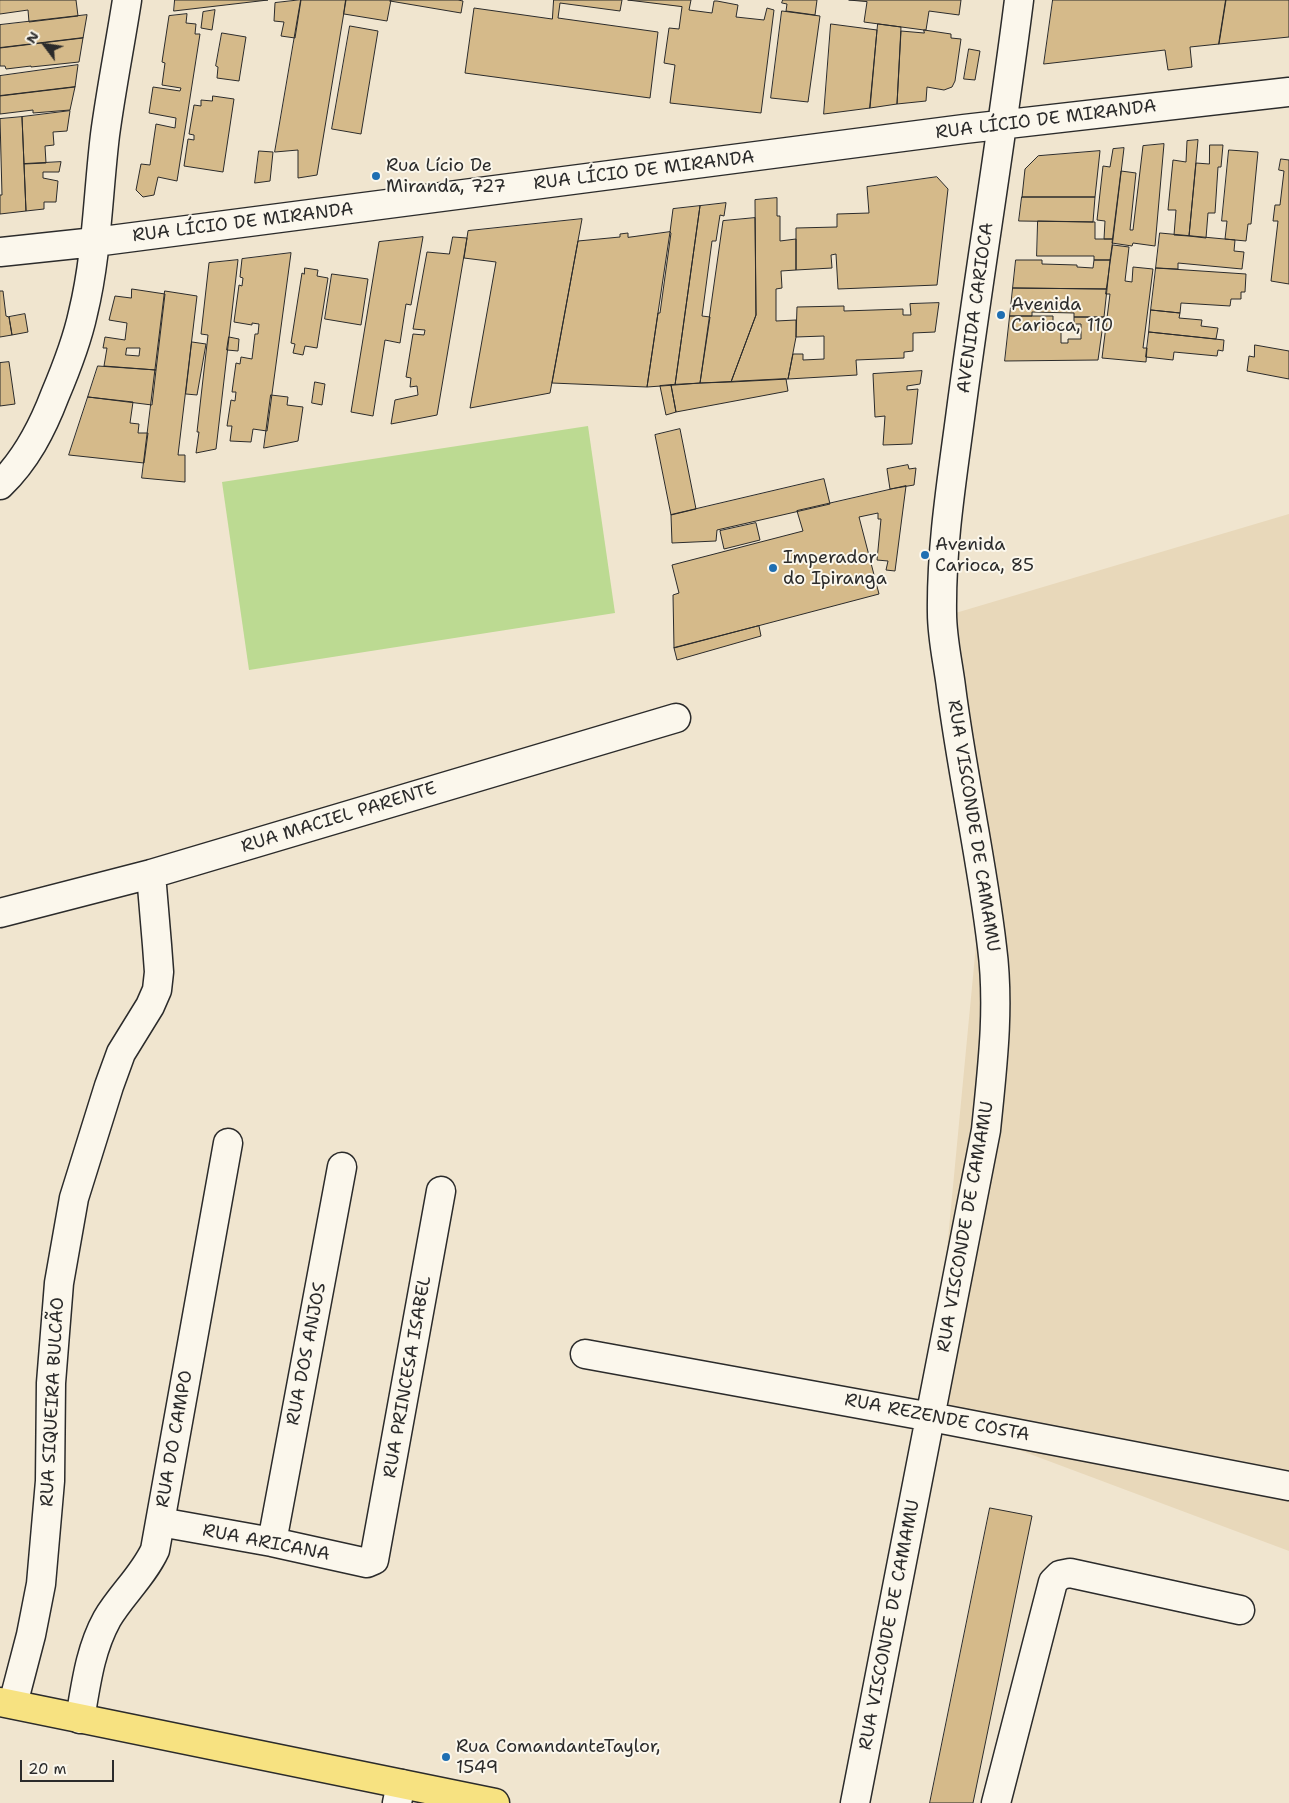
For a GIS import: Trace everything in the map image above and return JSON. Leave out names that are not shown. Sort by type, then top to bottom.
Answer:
[{"type":"main road","points":[[6,1703],[80,1718],[399,1794],[496,1803]]},
{"type":"street","points":[[0,485],[9,477],[32,446],[68,363],[84,312],[95,242],[106,134],[127,0]]},
{"type":"street","name":"AVENIDA CARIOCA","points":[[942,616],[943,546],[1019,0]]},
{"type":"street","name":"RUA LÍCIO DE MIRANDA","points":[[0,252],[95,242],[1003,124],[1289,92]]},
{"type":"street","name":"RUA VISCONDE DE CAMAMU","points":[[855,1803],[986,1130],[994,1042],[996,994],[992,948],[954,706],[942,616]]},
{"type":"street","name":"RUA MACIEL PARENTE","points":[[0,913],[151,874],[676,718]]},
{"type":"street","name":"RUA SIQUEIRA BULCÃO","points":[[6,1703],[31,1635],[41,1584],[50,1481],[50,1383],[58,1293],[74,1198],[121,1053],[150,1006],[157,990],[158,945],[151,874]]},
{"type":"street","name":"RUA DO CAMPO","points":[[80,1718],[92,1651],[98,1636],[119,1602],[148,1564],[155,1550],[228,1143]]},
{"type":"street","name":"RUA DOS ANJOS","points":[[272,1542],[342,1167]]},
{"type":"street","name":"RUA PRINCESA ISABEL","points":[[371,1562],[376,1556],[441,1190]]},
{"type":"street","name":"RUA REZENDE COSTA","points":[[585,1354],[931,1417],[1289,1486]]},
{"type":"street","name":"RUA ARICANA","points":[[160,1522],[371,1562]]},
{"type":"street","points":[[996,1803],[1054,1582],[1060,1575],[1070,1573],[1240,1610]]},
{"type":"shaded area","points":[[1289,514],[1289,1551],[931,1417],[982,882],[942,617]]},
{"type":"green space","points":[[588,426],[615,613],[249,670],[222,482]]},
{"type":"building","points":[[0,0],[76,0],[78,16],[29,22],[28,10],[0,14]]},
{"type":"building","points":[[175,0],[268,0],[174,11]]},
{"type":"building","points":[[301,0],[295,38],[281,36],[284,22],[274,21],[275,3]]},
{"type":"building","points":[[301,0],[346,0],[317,175],[298,178],[298,150],[275,152]]},
{"type":"building","points":[[346,0],[391,0],[387,21],[344,14]]},
{"type":"building","points":[[391,0],[458,0],[463,1],[461,13]]},
{"type":"building","points":[[554,0],[622,0],[620,11],[560,3],[558,18],[658,32],[650,98],[465,73],[474,8],[552,19]]},
{"type":"building","points":[[628,0],[691,0],[689,10],[712,13],[714,1],[717,1],[738,5],[736,17],[764,20],[767,8],[774,10],[761,113],[670,103],[675,65],[664,63],[669,28],[679,29],[682,7]]},
{"type":"building","points":[[783,0],[817,0],[815,15],[786,11],[787,4],[782,3]]},
{"type":"building","points":[[849,0],[961,0],[959,15],[929,11],[926,30],[924,30],[864,22],[867,2]]},
{"type":"building","points":[[1053,0],[1226,0],[1219,44],[1190,47],[1192,67],[1168,70],[1165,50],[1044,64]]},
{"type":"building","points":[[1226,0],[1289,0],[1289,37],[1219,44]]},
{"type":"building","points":[[215,10],[212,30],[201,28],[203,12]]},
{"type":"building","points":[[782,11],[820,16],[808,102],[771,98]]},
{"type":"building","points":[[187,14],[186,23],[196,24],[195,34],[200,34],[177,181],[158,177],[154,195],[143,197],[136,190],[141,164],[150,165],[156,124],[175,128],[176,118],[149,113],[153,87],[180,91],[181,88],[162,85],[165,63],[162,62],[169,16]]},
{"type":"building","points":[[87,15],[83,38],[0,48],[0,25]]},
{"type":"building","points":[[831,24],[877,30],[870,108],[824,114]]},
{"type":"building","points":[[878,24],[901,27],[897,104],[870,108]]},
{"type":"building","points":[[350,26],[378,31],[361,134],[332,129]]},
{"type":"building","points":[[924,30],[951,34],[951,38],[961,39],[955,81],[952,87],[944,90],[927,87],[926,101],[897,104],[901,31],[924,33]]},
{"type":"building","points":[[222,33],[246,37],[239,81],[217,78],[218,67],[216,66]]},
{"type":"building","points":[[83,38],[79,62],[6,69],[5,66],[0,66],[0,48]]},
{"type":"building","points":[[969,49],[980,51],[975,80],[964,79]]},
{"type":"building","points":[[78,65],[75,87],[0,96],[0,76]]},
{"type":"building","points":[[75,87],[70,110],[33,113],[33,110],[0,114],[0,96]]},
{"type":"building","points":[[213,96],[234,99],[223,172],[184,166],[188,139],[194,140],[194,135],[189,134],[194,105],[201,106],[201,100],[212,101]]},
{"type":"building","points":[[70,111],[67,131],[53,132],[54,145],[45,146],[46,163],[24,164],[22,117]]},
{"type":"building","points":[[22,117],[26,211],[0,214],[0,195],[2,195],[0,119]]},
{"type":"building","points":[[1198,140],[1189,236],[1174,235],[1176,210],[1168,210],[1173,160],[1186,162],[1187,141]]},
{"type":"building","points":[[1164,144],[1155,246],[1133,243],[1132,246],[1112,243],[1121,171],[1136,173],[1130,230],[1133,230],[1143,146]]},
{"type":"building","points":[[1210,145],[1223,145],[1221,167],[1218,167],[1215,213],[1208,213],[1206,238],[1189,236],[1196,163],[1209,164]]},
{"type":"building","points":[[1124,148],[1113,239],[1104,239],[1105,221],[1097,220],[1103,166],[1110,167],[1113,149]]},
{"type":"building","points":[[1229,150],[1258,152],[1251,224],[1248,224],[1246,241],[1225,239],[1227,221],[1222,221]]},
{"type":"building","points":[[259,151],[273,152],[270,181],[255,183]]},
{"type":"building","points":[[1100,151],[1095,197],[1022,197],[1025,169],[1038,156]]},
{"type":"building","points":[[1281,159],[1289,160],[1289,284],[1271,281],[1278,221],[1273,221],[1275,205],[1280,205],[1284,171],[1279,170]]},
{"type":"building","points":[[61,162],[59,172],[43,172],[43,178],[58,181],[56,202],[44,202],[44,209],[26,211],[24,164]]},
{"type":"building","points":[[937,177],[948,189],[937,285],[838,289],[836,254],[831,255],[832,268],[796,270],[796,228],[837,227],[837,214],[869,213],[867,187]]},
{"type":"building","points":[[1022,197],[1095,197],[1093,222],[1019,221]]},
{"type":"building","points":[[777,198],[777,216],[780,216],[780,241],[796,239],[796,270],[781,271],[782,288],[776,289],[776,321],[796,320],[796,337],[788,379],[731,382],[756,315],[755,200]]},
{"type":"building","points":[[726,203],[724,216],[720,215],[716,241],[712,241],[702,316],[710,317],[700,383],[675,385],[700,206]]},
{"type":"building","points":[[700,206],[675,385],[647,387],[658,313],[660,313],[673,209]]},
{"type":"building","points":[[755,218],[756,315],[731,382],[700,383],[723,221]]},
{"type":"building","points":[[582,219],[550,393],[470,408],[496,262],[464,258],[468,231]]},
{"type":"building","points":[[1038,221],[1095,222],[1095,239],[1113,239],[1110,260],[1094,260],[1094,256],[1037,256]]},
{"type":"building","points":[[670,232],[647,387],[552,383],[578,241],[620,237],[620,234],[628,233],[628,237]]},
{"type":"building","points":[[1160,233],[1235,240],[1234,251],[1244,252],[1242,269],[1178,263],[1178,269],[1156,268]]},
{"type":"building","points":[[423,237],[411,305],[406,304],[400,343],[385,340],[373,416],[351,412],[379,242]]},
{"type":"building","points":[[453,237],[467,238],[437,415],[391,424],[395,400],[418,395],[417,386],[410,387],[411,378],[406,377],[413,334],[424,335],[425,330],[413,329],[427,252],[449,254]]},
{"type":"building","points":[[1113,245],[1129,247],[1125,281],[1132,282],[1133,267],[1153,269],[1143,348],[1147,348],[1146,362],[1102,358],[1110,294],[1106,294]]},
{"type":"building","points":[[291,253],[267,431],[253,429],[251,442],[230,441],[232,426],[227,426],[231,400],[235,401],[236,392],[232,392],[236,363],[240,364],[241,357],[252,359],[255,334],[258,334],[259,324],[252,323],[252,325],[234,322],[239,285],[242,286],[243,278],[240,277],[242,259]]},
{"type":"building","points":[[238,260],[216,449],[196,453],[208,335],[201,334],[209,263]]},
{"type":"building","points":[[1016,260],[1042,260],[1042,264],[1077,265],[1077,267],[1093,268],[1094,260],[1110,260],[1107,289],[1013,288]]},
{"type":"building","points":[[305,268],[318,270],[317,276],[328,278],[317,348],[305,346],[303,355],[293,353],[295,344],[291,343],[302,273],[304,274]]},
{"type":"building","points":[[1156,268],[1246,274],[1245,292],[1241,292],[1241,299],[1231,299],[1230,306],[1181,303],[1180,313],[1151,310]]},
{"type":"building","points":[[332,274],[368,279],[361,325],[325,319]]},
{"type":"building","points":[[1013,288],[1107,289],[1104,317],[1074,317],[1074,313],[1032,312],[1032,316],[1010,316]]},
{"type":"building","points":[[132,289],[165,294],[156,370],[104,366],[107,348],[103,348],[105,337],[125,340],[127,323],[109,320],[115,296],[131,298]],"holes":[[[127,348],[140,348],[139,356],[126,355]]]},
{"type":"building","points":[[0,291],[3,291],[6,316],[9,317],[12,335],[0,337]]},
{"type":"building","points":[[165,291],[197,296],[178,455],[185,455],[185,482],[142,478]]},
{"type":"building","points":[[939,303],[935,332],[913,333],[913,351],[904,352],[904,358],[856,360],[857,375],[788,379],[793,354],[803,354],[803,360],[824,359],[824,336],[796,337],[797,307],[844,306],[844,311],[903,309],[903,315],[911,315],[910,304]]},
{"type":"building","points":[[1151,310],[1180,313],[1179,318],[1202,320],[1201,326],[1218,328],[1216,339],[1149,332]]},
{"type":"building","points":[[25,314],[28,332],[12,335],[9,317]]},
{"type":"building","points":[[1010,316],[1053,316],[1053,324],[1061,324],[1061,343],[1068,343],[1068,339],[1081,339],[1081,324],[1074,324],[1074,317],[1104,317],[1098,360],[1005,361]]},
{"type":"building","points":[[1149,332],[1224,340],[1223,351],[1218,350],[1217,356],[1174,352],[1173,360],[1146,357]]},
{"type":"building","points":[[229,337],[239,339],[238,351],[227,350]]},
{"type":"building","points":[[192,342],[206,344],[197,395],[186,394]]},
{"type":"building","points":[[1255,345],[1289,351],[1289,379],[1247,371],[1249,356],[1254,357]]},
{"type":"building","points":[[9,362],[15,404],[0,406],[0,363]]},
{"type":"building","points":[[98,366],[156,370],[152,405],[88,397]]},
{"type":"building","points":[[922,371],[920,384],[907,386],[907,390],[918,389],[912,444],[883,445],[885,416],[875,417],[873,374]]},
{"type":"building","points":[[786,379],[788,391],[676,412],[671,385]]},
{"type":"building","points":[[315,382],[325,384],[322,405],[312,403]]},
{"type":"building","points":[[671,385],[676,412],[666,415],[660,386]]},
{"type":"building","points":[[271,395],[288,397],[287,405],[303,407],[298,441],[264,448]]},
{"type":"building","points":[[88,397],[133,402],[130,423],[139,424],[138,433],[148,433],[144,463],[69,455]]},
{"type":"building","points":[[680,429],[696,509],[671,515],[655,435]]},
{"type":"building","points":[[908,465],[909,469],[916,468],[914,485],[890,489],[887,469]]},
{"type":"building","points":[[824,479],[830,504],[717,530],[716,541],[672,543],[671,515]]},
{"type":"building","name":"Imperador do Ipiranga","points":[[906,486],[895,571],[886,570],[888,561],[877,560],[881,519],[878,519],[878,513],[859,517],[879,594],[674,648],[673,595],[679,593],[672,565],[803,531],[797,511]]},
{"type":"building","points":[[756,523],[760,540],[724,549],[720,531]]},
{"type":"building","points":[[759,626],[761,636],[677,660],[674,648]]},
{"type":"building","points":[[990,1508],[1032,1516],[973,1803],[930,1803]]},
{"type":"place","name":"Rua Lício De Miranda, 727","points":[[376,176]]},
{"type":"place","name":"Avenida Carioca, 110","points":[[1001,315]]},
{"type":"place","name":"Avenida Carioca, 85","points":[[925,555]]},
{"type":"place","name":"Imperador do Ipiranga","points":[[773,568]]},
{"type":"place","name":"Rua ComandanteTaylor, 1549","points":[[446,1757]]}]
